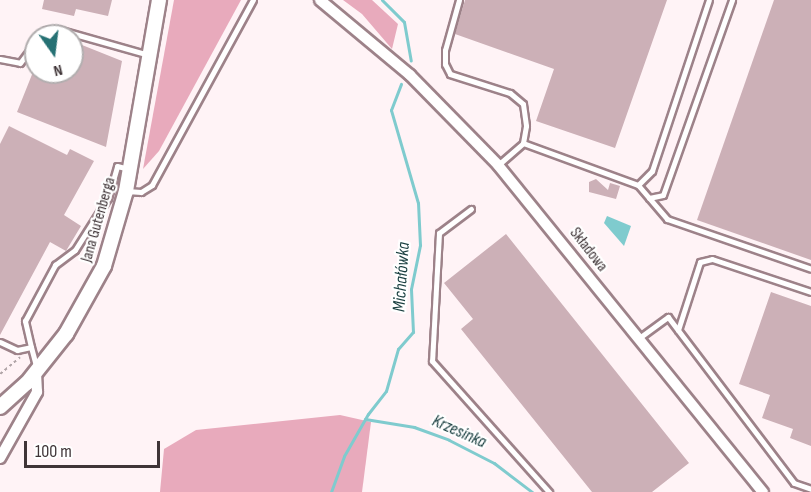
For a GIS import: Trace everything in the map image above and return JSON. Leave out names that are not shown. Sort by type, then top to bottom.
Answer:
[{"type":"street","name":"Jana Gutenberga","points":[[36,371],[66,334],[93,290],[113,242],[126,191],[152,56],[159,0]]},
{"type":"street","name":"Składowa","points":[[321,0],[372,42],[442,106],[498,165],[763,492]]},
{"type":"street","points":[[0,396],[36,371]]},
{"type":"street","points":[[0,407],[36,371]]},
{"type":"street","points":[[0,458],[37,392],[36,371]]},
{"type":"lane","points":[[126,191],[141,192],[152,185],[253,0]]},
{"type":"lane","points":[[459,0],[445,50],[450,74],[510,93],[523,104],[526,126],[523,143],[498,165]]},
{"type":"lane","points":[[638,185],[652,171],[709,0]]},
{"type":"lane","points":[[650,198],[663,195],[732,0]]},
{"type":"lane","points":[[84,36],[152,56]]},
{"type":"lane","points":[[0,59],[20,63],[24,58]]},
{"type":"lane","points":[[523,143],[638,185],[667,219],[811,270]]},
{"type":"lane","points":[[36,371],[25,321],[55,265],[75,250],[108,198],[117,166],[130,169]]},
{"type":"lane","points":[[471,208],[440,233],[432,361],[549,492]]},
{"type":"lane","points":[[678,330],[700,262],[712,259],[811,292]]},
{"type":"lane","points":[[639,338],[668,316],[794,483],[811,489]]},
{"type":"lane","points":[[0,342],[23,349],[31,347]]},
{"type":"path","points":[[0,374],[22,355],[23,349]]},
{"type":"shaded area","points":[[174,0],[241,0],[159,151],[143,169]]},
{"type":"shaded area","points":[[343,0],[372,0],[398,24],[392,49],[362,14]]},
{"type":"shaded area","points":[[340,415],[371,422],[362,492],[160,492],[164,449],[196,430]]},
{"type":"water","points":[[607,216],[631,226],[624,246],[604,223]]},
{"type":"building","points":[[44,0],[112,0],[108,16],[76,9],[74,16],[42,9]]},
{"type":"building","points":[[465,0],[667,0],[615,148],[536,121],[554,69],[455,34]]},
{"type":"building","points":[[774,0],[811,0],[811,260],[697,220]]},
{"type":"building","points":[[84,46],[122,61],[106,147],[17,112],[28,84],[84,84]]},
{"type":"building","points":[[9,126],[67,155],[70,149],[94,161],[64,215],[81,226],[66,251],[50,242],[0,335],[0,144]]},
{"type":"building","points":[[596,179],[608,190],[610,183],[620,186],[616,199],[589,192],[589,182]]},
{"type":"building","points":[[506,234],[689,463],[652,492],[592,492],[461,329],[473,319],[444,283]]},
{"type":"building","points":[[771,292],[811,306],[811,446],[790,438],[793,429],[762,418],[770,395],[739,384]]},
{"type":"waterway","name":"Michałówka","points":[[382,0],[404,22],[411,60]]},
{"type":"waterway","name":"Michałówka","points":[[331,492],[344,456],[368,414],[386,391],[398,349],[413,332],[411,289],[420,245],[418,203],[391,110],[401,84]]},
{"type":"waterway","name":"Krzesinka","points":[[365,419],[414,427],[449,440],[494,463],[532,492]]}]
